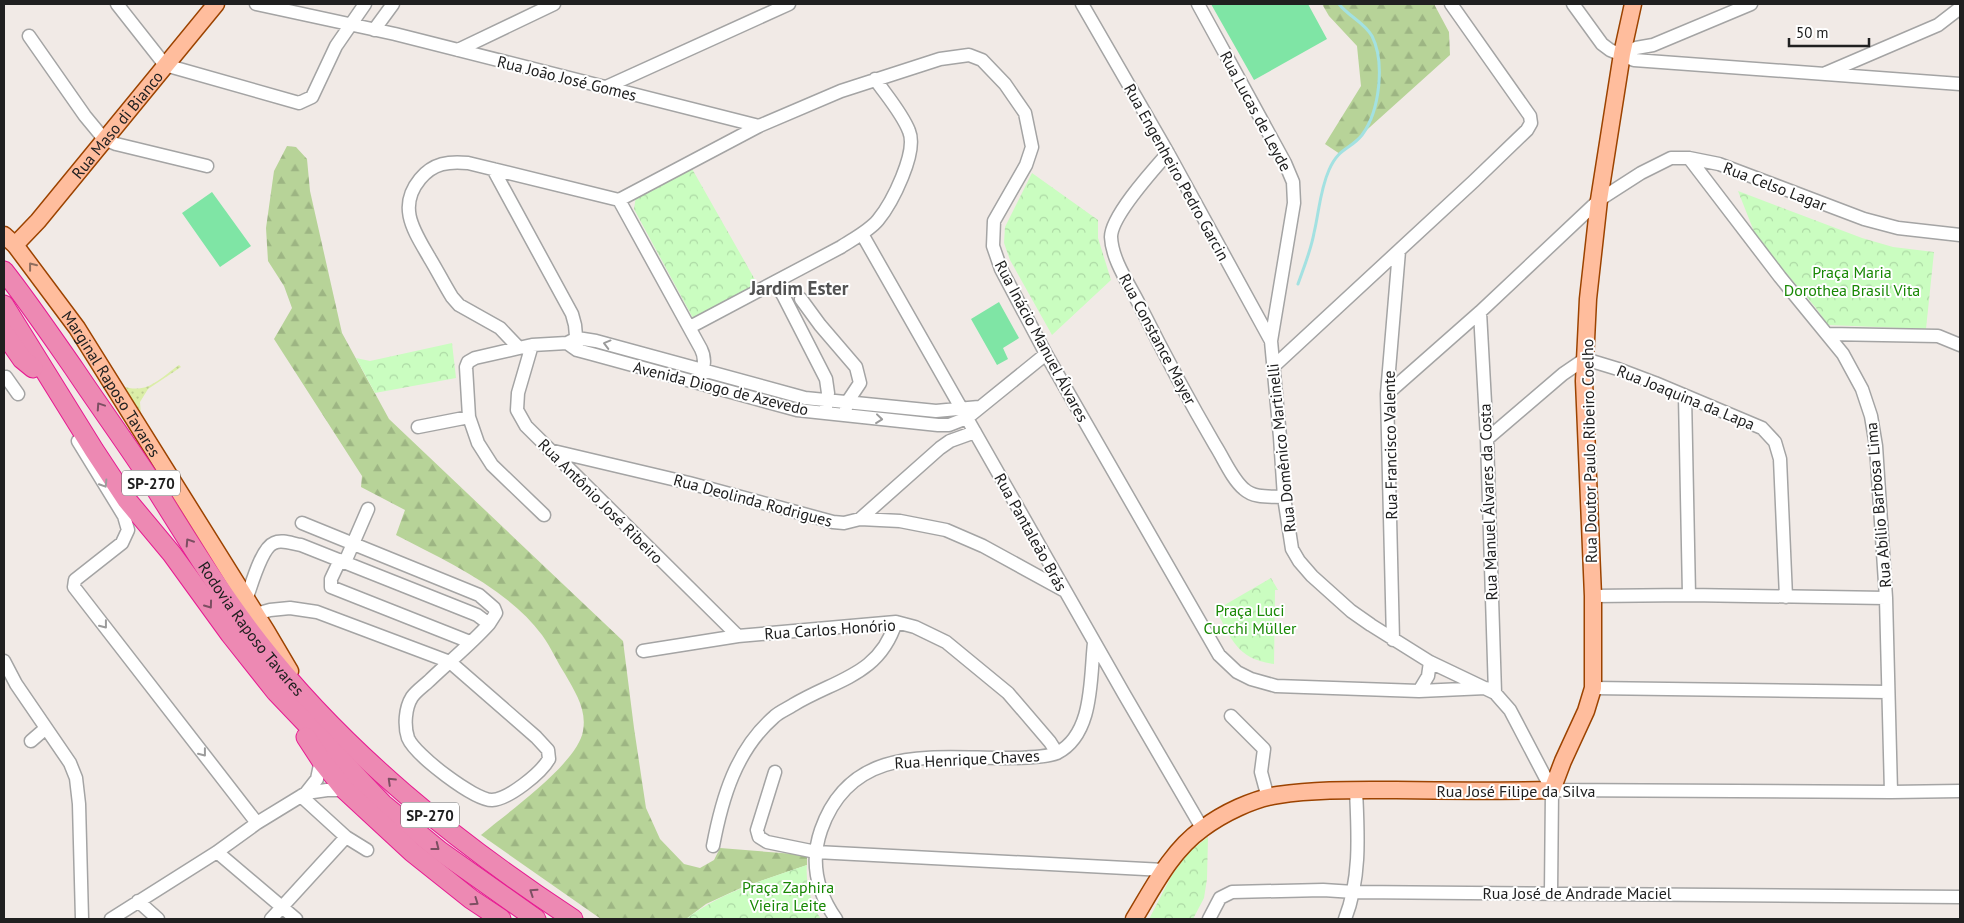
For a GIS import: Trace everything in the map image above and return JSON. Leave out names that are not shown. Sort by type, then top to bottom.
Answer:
[{"type":"highway","name":"Rodovia Raposo Tavares","points":[[4,270],[26,298],[223,593],[259,642],[302,693],[321,714],[394,784],[443,827],[497,868],[573,919]]},
{"type":"highway","name":"Rodovia Raposo Tavares","points":[[4,305],[127,500],[172,554],[230,634],[276,692],[383,804],[440,851],[536,919]]},
{"type":"highway","points":[[4,333],[22,359],[54,384]]},
{"type":"highway","points":[[276,692],[321,760],[345,790],[412,852],[470,899],[501,919]]},
{"type":"main road","name":"Rua Maso di Bianco","points":[[9,240],[38,221],[216,4]]},
{"type":"main road","name":"Rua Doutor Paulo Ribeiro Coelho","points":[[1552,790],[1563,761],[1586,712],[1593,688],[1593,596],[1585,359],[1589,291],[1599,200],[1622,54],[1633,4]]},
{"type":"main road","name":"Marginal Raposo Tavares","points":[[9,240],[77,328],[256,614],[302,693]]},
{"type":"main road","name":"Rua José Filipe da Silva","points":[[1134,919],[1164,870],[1177,853],[1202,828],[1232,811],[1277,795],[1356,790],[1552,790]]},
{"type":"street","points":[[117,4],[165,65],[299,103],[305,102],[312,97],[336,46],[365,4]]},
{"type":"street","name":"Rua João José Gomes","points":[[256,4],[458,50],[759,126]]},
{"type":"street","points":[[374,30],[393,4]]},
{"type":"street","points":[[458,50],[554,4]]},
{"type":"street","points":[[606,87],[789,4]]},
{"type":"street","name":"Rua Engenheiro Pedro Garcin","points":[[1082,4],[1168,153],[1270,341]]},
{"type":"street","name":"Rua Lucas de Leyde","points":[[1198,4],[1285,163],[1293,182],[1294,203],[1270,341]]},
{"type":"street","points":[[1274,366],[1527,130],[1530,116],[1450,4]]},
{"type":"street","points":[[1573,4],[1602,44],[1610,50],[1634,60],[1960,84]]},
{"type":"street","points":[[1622,54],[1636,48],[1661,42],[1751,4]]},
{"type":"street","points":[[1824,74],[1938,25],[1960,8]]},
{"type":"street","points":[[29,36],[85,116],[104,139],[116,144],[207,166]]},
{"type":"street","name":"Rua Inácio Manuel Álvares","points":[[618,200],[759,126],[841,91],[940,59],[969,55],[982,60],[1005,84],[1025,113],[1032,147],[1026,165],[994,220],[993,246],[1001,269],[1046,354],[1191,609],[1212,645],[1226,664],[1251,679],[1276,686],[1419,691],[1490,690]]},
{"type":"street","points":[[690,327],[862,234],[878,221],[898,186],[912,142],[909,131],[875,79]]},
{"type":"street","name":"Rua Constance Mayer","points":[[1168,153],[1143,183],[1114,224],[1111,236],[1114,250],[1124,275],[1161,348],[1239,485],[1254,496],[1284,497]]},
{"type":"street","name":"Rua Celso Lagar","points":[[1386,394],[1480,312],[1599,200],[1662,162],[1678,157],[1719,164],[1864,219],[1898,228],[1960,234]]},
{"type":"street","name":"Rua Abílio Barbosa Lima","points":[[1689,158],[1780,277],[1828,334],[1862,389],[1871,416],[1876,446],[1886,598],[1891,792]]},
{"type":"street","points":[[519,348],[500,328],[459,305],[452,297],[412,227],[408,211],[411,194],[428,170],[435,166],[452,161],[468,163],[618,200],[690,327],[704,356],[698,383]]},
{"type":"street","points":[[493,169],[572,314],[574,344]]},
{"type":"street","name":"Rua Pantaleão Brás","points":[[862,234],[1094,643],[1202,828]]},
{"type":"street","name":"Rua Francisco Valente","points":[[1393,640],[1386,394],[1399,251]]},
{"type":"street","points":[[775,282],[826,378],[828,400],[825,414]]},
{"type":"street","points":[[801,299],[820,325],[856,367],[860,383],[848,401],[844,416]]},
{"type":"street","name":"Rua Manuel Álvares da Costa","points":[[1480,312],[1487,439],[1490,690]]},
{"type":"street","points":[[1828,334],[1938,336],[1960,345]]},
{"type":"street","name":"Avenida Diogo de Azevedo","points":[[469,417],[466,374],[468,362],[475,358],[532,345],[574,344],[596,341],[792,395],[965,414]]},
{"type":"street","name":"Rua Domênico Martinelli","points":[[1270,341],[1274,366],[1284,497],[1290,538],[1299,561],[1351,610],[1393,640],[1430,662],[1490,690],[1510,710],[1552,790]]},
{"type":"street","name":"Avenida Diogo de Azevedo","points":[[574,344],[716,389],[797,410],[938,425],[949,425],[965,414]]},
{"type":"street","name":"Rua Antônio José Ribeiro","points":[[532,345],[518,394],[517,410],[526,426],[738,636]]},
{"type":"street","points":[[965,414],[979,407],[1046,354]]},
{"type":"street","points":[[1487,439],[1563,374],[1585,359]]},
{"type":"street","name":"Rua Joaquina da Lapa","points":[[1585,359],[1618,369],[1762,428],[1775,442],[1780,459],[1786,597]]},
{"type":"street","points":[[716,374],[716,389]]},
{"type":"street","points":[[5,377],[18,394]]},
{"type":"street","points":[[1686,396],[1689,595]]},
{"type":"street","points":[[68,409],[78,442],[128,525],[126,536],[122,543],[75,580],[74,587],[257,823]]},
{"type":"street","points":[[418,427],[469,417],[478,443],[492,465],[544,515]]},
{"type":"street","points":[[860,520],[940,448],[950,441],[975,432]]},
{"type":"street","name":"Rua Deolinda Rodrigues","points":[[549,450],[690,483],[834,522],[844,523],[860,520],[900,521],[946,530],[983,546],[1065,592]]},
{"type":"street","points":[[368,509],[353,543],[331,579],[331,587],[470,642]]},
{"type":"street","points":[[256,614],[270,610],[290,608],[317,612],[450,662],[536,737],[548,750],[550,759],[546,766],[517,790],[502,798],[490,800],[464,788],[420,754],[409,739],[405,723],[412,697],[450,662],[489,624],[496,613],[494,608],[479,595],[302,523]]},
{"type":"street","points":[[246,600],[266,550],[273,543],[282,542],[301,545],[465,609],[489,624]]},
{"type":"street","points":[[1593,596],[1689,595],[1886,598]]},
{"type":"street","points":[[713,846],[719,814],[731,778],[743,754],[758,734],[775,716],[814,692],[852,676],[869,665],[887,644],[896,622]]},
{"type":"street","name":"Rua Carlos Honório","points":[[643,651],[738,636],[896,622],[915,627],[946,642],[1008,693],[1050,742],[1056,753]]},
{"type":"street","name":"Rua Henrique Chaves","points":[[836,919],[820,889],[816,874],[816,852],[818,838],[824,822],[837,800],[856,780],[871,769],[888,762],[908,759],[1017,758],[1056,753],[1077,734],[1087,714],[1094,643]]},
{"type":"street","points":[[4,661],[16,684],[70,763],[76,778],[79,804],[82,919]]},
{"type":"street","points":[[1419,691],[1428,676],[1430,662]]},
{"type":"street","points":[[1593,688],[1888,692]]},
{"type":"street","points":[[1231,716],[1264,749],[1261,772],[1268,798]]},
{"type":"street","points":[[31,741],[46,728]]},
{"type":"street","points":[[111,919],[304,794],[316,779],[321,760]]},
{"type":"street","points":[[775,772],[757,830],[759,837],[767,842],[816,852],[1164,870]]},
{"type":"street","points":[[304,794],[327,790],[345,790]]},
{"type":"street","points":[[1345,919],[1354,892],[1357,860],[1356,790]]},
{"type":"street","name":"Rua José Filipe da Silva","points":[[1552,790],[1958,792]]},
{"type":"street","name":"Rua Doutor Paulo Ribeiro Coelho","points":[[1551,893],[1552,790]]},
{"type":"street","points":[[304,794],[346,837],[367,850]]},
{"type":"street","points":[[271,919],[346,837]]},
{"type":"street","points":[[217,852],[296,919]]},
{"type":"street","name":"Rua José de Andrade Maciel","points":[[1209,919],[1220,898],[1232,892],[1323,890],[1354,892],[1960,897]]},
{"type":"street","points":[[138,902],[158,919]]},
{"type":"green space","points":[[1211,4],[1308,4],[1327,39],[1254,80]]},
{"type":"green space","points":[[1322,4],[1434,4],[1449,32],[1450,55],[1340,154],[1325,144],[1361,86],[1357,46],[1329,16]]},
{"type":"green space","points":[[287,146],[296,147],[307,159],[310,191],[342,333],[389,419],[623,641],[646,808],[660,839],[684,864],[700,868],[714,860],[720,848],[807,855],[807,865],[743,887],[706,904],[686,919],[601,919],[481,835],[540,787],[569,758],[578,744],[583,731],[582,708],[542,635],[512,604],[494,590],[455,566],[396,535],[405,510],[361,487],[362,476],[274,339],[292,308],[284,286],[268,261],[266,228],[274,171]]},
{"type":"green space","points":[[691,167],[758,285],[694,320],[634,209],[636,196]]},
{"type":"green space","points":[[1032,173],[1098,220],[1098,238],[1111,280],[1052,335],[1010,260],[1004,243],[1005,227]]},
{"type":"green space","name":"Praça Maria Dorothea Brasil Vita","points":[[1738,191],[1862,238],[1893,247],[1934,252],[1926,329],[1828,325],[1816,308],[1757,239]]},
{"type":"green space","points":[[212,192],[251,246],[220,267],[182,213]]},
{"type":"green space","points":[[999,302],[1019,338],[1003,348],[1008,359],[997,365],[971,319]]},
{"type":"green space","points":[[452,343],[456,378],[375,393],[356,358],[370,361]]},
{"type":"green space","points":[[179,365],[181,367],[148,389],[140,402],[141,415],[122,386],[131,388],[146,387]]},
{"type":"green space","name":"Praça Luci Cucchi Müller","points":[[1271,578],[1278,590],[1275,590],[1274,664],[1252,658],[1244,653],[1232,639],[1216,610]]},
{"type":"green space","points":[[1208,837],[1207,879],[1204,898],[1193,919],[1149,919],[1172,875],[1189,852]]},
{"type":"green space","name":"Praça Zaphira Vieira Leite","points":[[807,865],[810,894],[821,919],[686,919],[729,894]]},
{"type":"waterway","points":[[1298,284],[1311,246],[1322,193],[1329,170],[1337,157],[1362,135],[1368,125],[1377,100],[1379,86],[1378,59],[1372,36],[1365,27],[1339,4]]},
{"type":"district","name":"Jardim Ester","points":[[799,288]]}]
